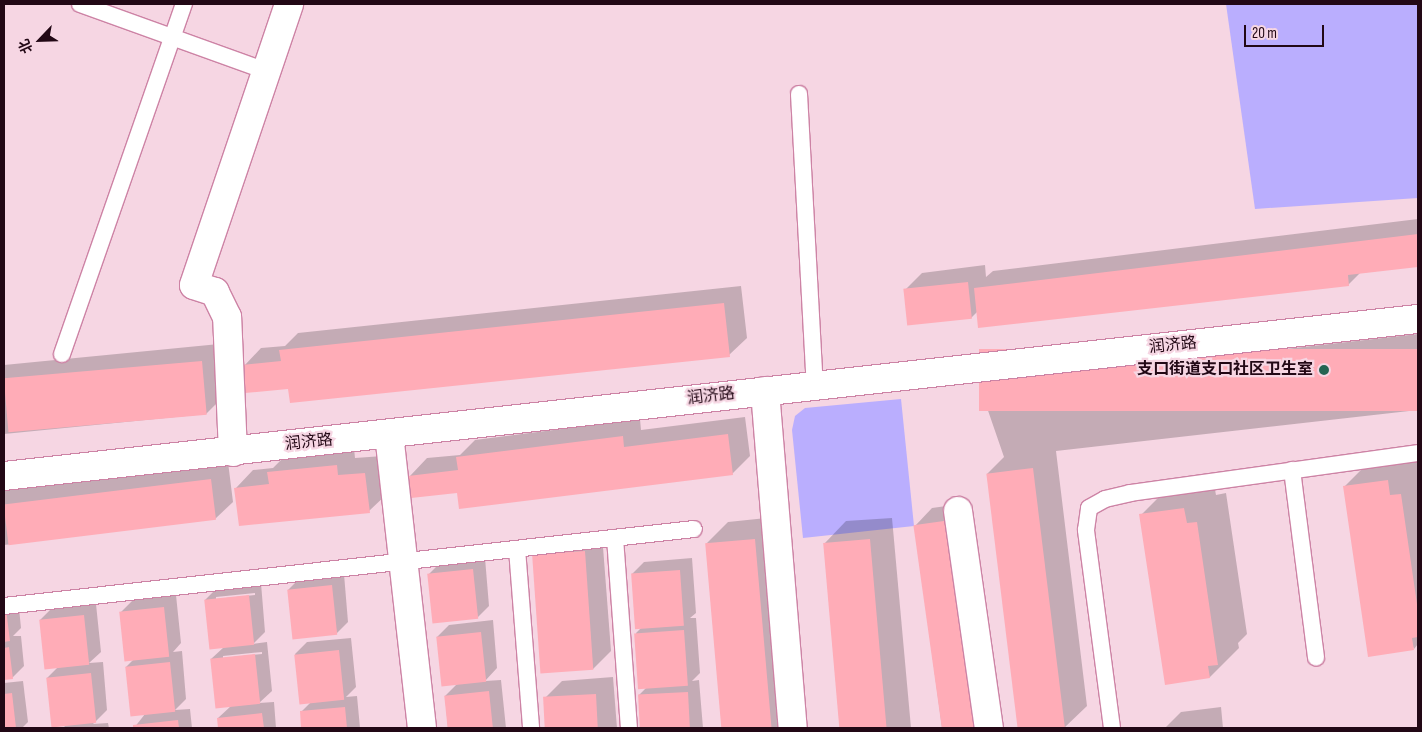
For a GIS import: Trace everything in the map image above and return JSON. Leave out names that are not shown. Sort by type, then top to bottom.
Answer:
[{"type":"street","points":[[233,452],[227,317],[215,292],[194,285],[289,4]]},
{"type":"street","name":"润济路","points":[[4,476],[1418,319]]},
{"type":"street","points":[[765,391],[793,728]]},
{"type":"street","points":[[389,434],[422,728]]},
{"type":"street","points":[[958,511],[989,728]]},
{"type":"lane","points":[[80,4],[266,71]]},
{"type":"lane","points":[[62,354],[184,4]]},
{"type":"lane","points":[[799,94],[815,386]]},
{"type":"lane","points":[[1112,728],[1086,530],[1089,508],[1105,499],[1130,493],[1418,453]]},
{"type":"lane","points":[[1292,470],[1316,657]]},
{"type":"lane","points":[[4,606],[694,529]]},
{"type":"lane","points":[[615,538],[629,728]]},
{"type":"lane","points":[[517,549],[531,728]]},
{"type":"shaded area","points":[[1226,4],[1418,4],[1418,198],[1255,209]]},
{"type":"shaded area","points":[[901,399],[914,526],[803,538],[792,430],[795,416],[805,408]]},
{"type":"building","points":[[1418,234],[1418,267],[1348,275],[1349,286],[978,328],[974,288]]},
{"type":"building","points":[[968,282],[972,319],[907,326],[903,289]]},
{"type":"building","points":[[724,303],[730,357],[290,403],[288,389],[245,393],[242,365],[281,361],[279,350]]},
{"type":"building","points":[[979,349],[1418,349],[1418,411],[979,411]]},
{"type":"building","points":[[202,361],[207,415],[8,432],[4,378]]},
{"type":"building","points":[[728,434],[733,475],[459,509],[457,493],[411,498],[408,476],[458,470],[456,457],[623,436],[624,447]]},
{"type":"building","points":[[337,465],[338,475],[365,473],[370,513],[239,526],[234,488],[269,484],[267,472]]},
{"type":"building","points":[[1033,468],[1065,728],[1018,728],[986,474]]},
{"type":"building","points":[[211,479],[216,520],[9,545],[4,504]]},
{"type":"building","points":[[1388,480],[1390,495],[1401,494],[1418,611],[1418,637],[1412,638],[1414,650],[1368,657],[1343,486]]},
{"type":"building","points":[[1184,508],[1187,523],[1197,522],[1218,665],[1208,666],[1210,678],[1165,685],[1139,514]]},
{"type":"building","points":[[951,520],[980,728],[942,728],[913,525]]},
{"type":"building","points":[[755,539],[772,728],[721,728],[705,543]]},
{"type":"building","points":[[870,539],[887,728],[839,728],[823,543]]},
{"type":"building","points":[[585,551],[593,670],[540,673],[532,555]]},
{"type":"building","points":[[473,569],[478,619],[432,624],[427,574]]},
{"type":"building","points":[[680,570],[684,626],[635,629],[631,573]]},
{"type":"building","points":[[332,585],[337,635],[292,639],[287,590]]},
{"type":"building","points":[[249,595],[254,645],[209,649],[204,600]]},
{"type":"building","points":[[164,607],[169,657],[124,661],[119,612]]},
{"type":"building","points":[[4,609],[6,609],[10,641],[4,642]]},
{"type":"building","points":[[84,615],[89,665],[44,669],[39,620]]},
{"type":"building","points":[[684,630],[688,686],[638,689],[634,633]]},
{"type":"building","points":[[481,632],[486,682],[441,686],[436,637]]},
{"type":"building","points":[[9,647],[13,679],[4,680],[4,648]]},
{"type":"building","points":[[339,650],[344,700],[299,704],[294,655]]},
{"type":"building","points":[[255,654],[260,704],[215,708],[210,659]]},
{"type":"building","points":[[170,662],[175,712],[130,716],[125,667]]},
{"type":"building","points":[[91,673],[96,723],[51,727],[46,678]]},
{"type":"building","points":[[489,691],[493,728],[448,728],[444,696]]},
{"type":"building","points":[[688,692],[690,728],[640,728],[638,695]]},
{"type":"building","points":[[12,693],[16,728],[4,728],[4,694]]},
{"type":"building","points":[[596,694],[598,728],[545,728],[543,697]]},
{"type":"building","points":[[345,707],[347,728],[301,728],[300,711]]},
{"type":"building","points":[[262,713],[264,728],[218,728],[217,718]]},
{"type":"building","points":[[178,720],[179,728],[133,728],[133,725]]},
{"type":"place","name":"支口街道支口社区卫生室","points":[[1324,370]]}]
